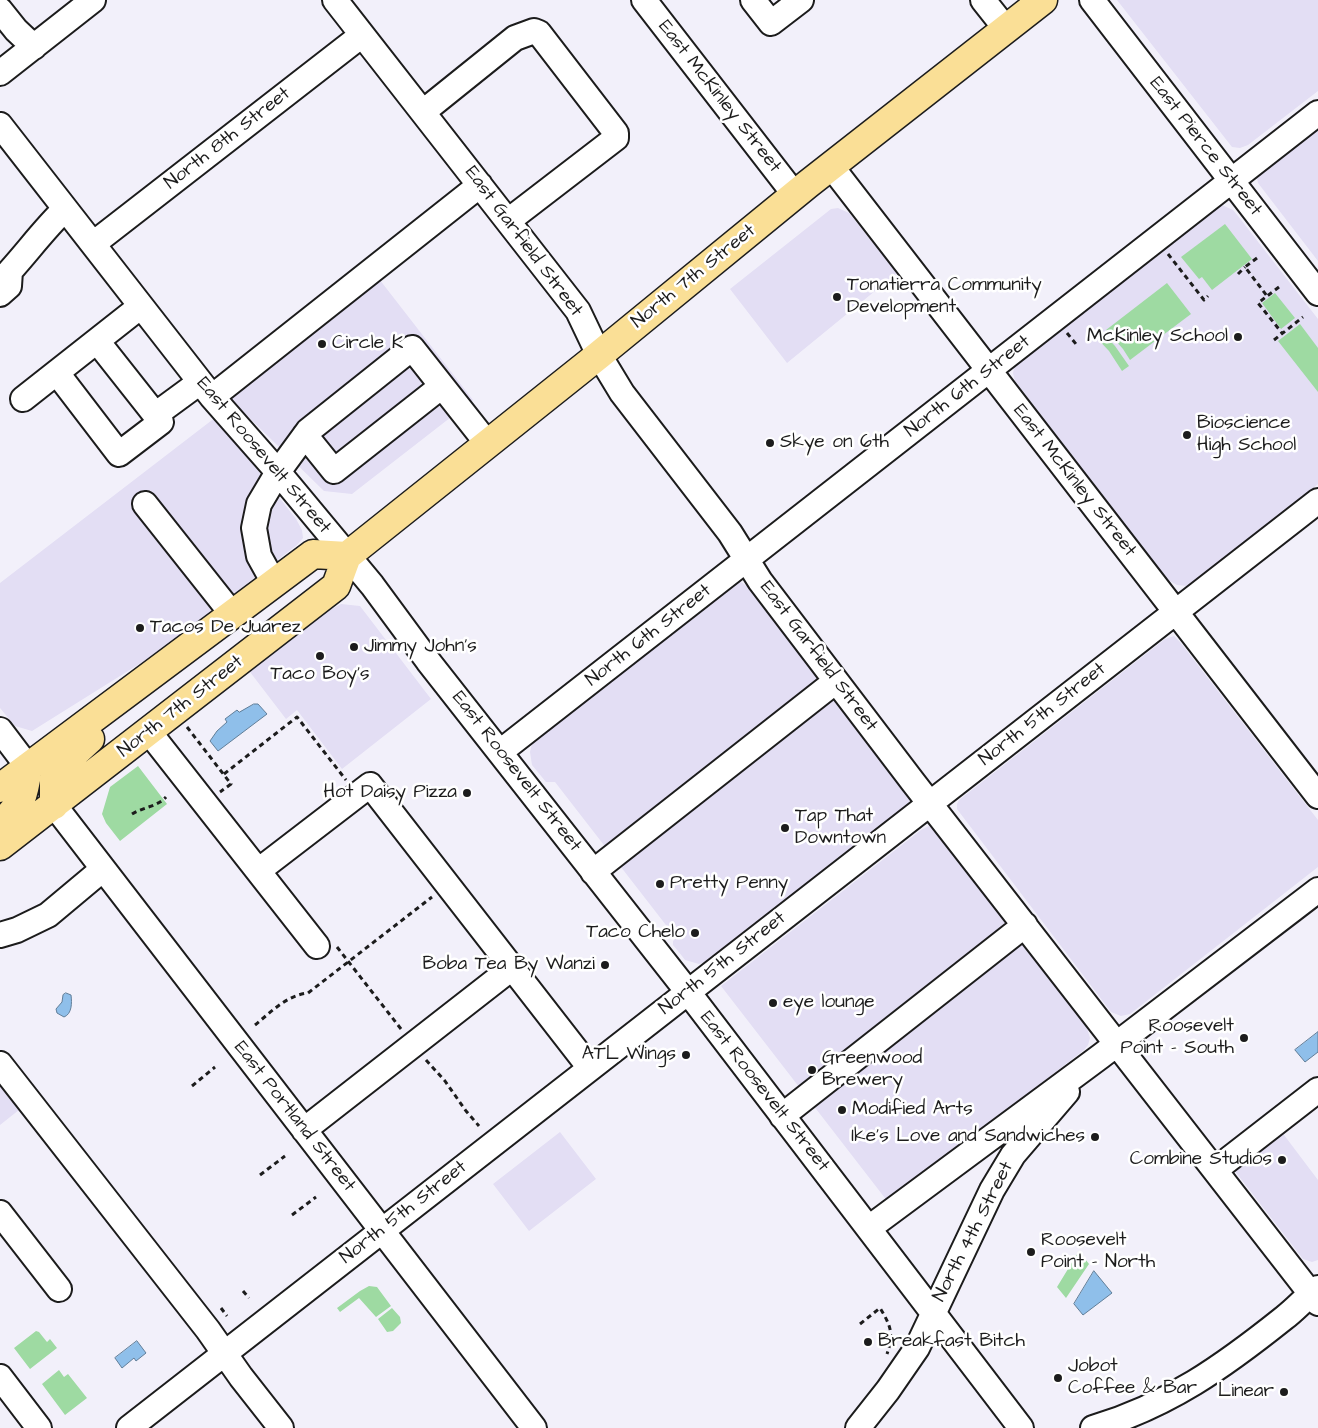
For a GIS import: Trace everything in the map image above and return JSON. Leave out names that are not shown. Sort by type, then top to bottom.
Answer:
[{"type":"main road","name":"North 7th Street","points":[[0,846],[336,586],[347,556],[831,166],[1043,0]]},
{"type":"main road","points":[[0,788],[313,554],[347,556]]},
{"type":"main road","points":[[54,806],[54,780],[65,762],[106,724],[119,700]]},
{"type":"main road","points":[[0,824],[15,811],[24,793],[28,767]]},
{"type":"street","points":[[0,73],[93,0]]},
{"type":"street","name":"East Garfield Street","points":[[336,0],[578,311],[599,354],[622,393],[730,533],[757,577],[1025,926],[1215,1170],[1316,1295]]},
{"type":"street","name":"East McKinley Street","points":[[644,0],[795,195]]},
{"type":"street","points":[[753,0],[771,24],[801,0]]},
{"type":"street","points":[[983,0],[1006,30]]},
{"type":"street","name":"East Pierce Street","points":[[1092,0],[1318,293]]},
{"type":"street","points":[[0,10],[16,30],[34,46]]},
{"type":"street","points":[[422,112],[515,38],[534,31],[539,33],[616,133],[616,138],[508,221]]},
{"type":"street","name":"North 8th Street","points":[[93,244],[362,35]]},
{"type":"street","name":"North 6th Street","points":[[500,752],[1318,113]]},
{"type":"street","name":"East Roosevelt Street","points":[[0,125],[206,389],[372,585],[688,992],[1021,1428]]},
{"type":"street","name":"East McKinley Street","points":[[831,166],[1318,796]]},
{"type":"street","points":[[155,415],[206,389],[480,185]]},
{"type":"street","points":[[0,294],[10,286],[10,271],[44,231],[66,209]]},
{"type":"street","points":[[23,399],[141,306]]},
{"type":"street","points":[[57,373],[120,454],[161,422],[96,342]]},
{"type":"street","points":[[274,583],[259,556],[254,528],[259,504],[278,472],[308,431],[412,348],[487,443]]},
{"type":"street","points":[[305,435],[334,471],[442,386]]},
{"type":"street","name":"North 5th Street","points":[[129,1428],[1318,501]]},
{"type":"street","points":[[145,504],[233,615]]},
{"type":"street","points":[[593,872],[836,681]]},
{"type":"street","points":[[0,730],[28,767]]},
{"type":"street","points":[[149,732],[258,871],[326,945]]},
{"type":"street","points":[[258,871],[370,784],[590,1068]]},
{"type":"street","name":"East Portland Street","points":[[54,806],[534,1428]]},
{"type":"street","points":[[0,935],[17,930],[48,915],[103,869]]},
{"type":"street","name":"North 4th Street","points":[[869,1228],[1117,1044],[1318,890]]},
{"type":"street","points":[[782,1116],[1025,926]]},
{"type":"street","points":[[304,1130],[513,967]]},
{"type":"street","name":"North 4th Street","points":[[858,1428],[888,1390],[917,1348],[992,1190],[1013,1155],[1094,1060]]},
{"type":"street","points":[[0,1064],[226,1352],[241,1377],[281,1428]]},
{"type":"street","points":[[1215,1170],[1318,1090]]},
{"type":"street","points":[[2,1219],[59,1289]]},
{"type":"street","points":[[1093,1428],[1139,1412],[1178,1393],[1203,1378],[1316,1295]]},
{"type":"street","points":[[0,1377],[40,1428]]},
{"type":"path","points":[[1165,251],[1204,300],[1208,296]]},
{"type":"path","points":[[1238,274],[1257,258]]},
{"type":"path","points":[[1245,268],[1268,296]]},
{"type":"path","points":[[1279,287],[1258,303],[1282,333]]},
{"type":"path","points":[[1260,295],[1264,299]]},
{"type":"path","points":[[1274,340],[1303,317]]},
{"type":"path","points":[[1065,330],[1076,344]]},
{"type":"path","points":[[224,774],[297,717],[350,786]]},
{"type":"path","points":[[186,725],[232,784],[218,794]]},
{"type":"path","points":[[132,814],[142,808],[162,802],[166,797]]},
{"type":"path","points":[[254,1025],[286,1000],[308,993],[436,894]]},
{"type":"path","points":[[326,945],[349,961],[403,1030]]},
{"type":"path","points":[[424,1057],[479,1126]]},
{"type":"path","points":[[192,1086],[215,1067]]},
{"type":"path","points":[[260,1175],[285,1156]]},
{"type":"path","points":[[292,1215],[316,1197]]},
{"type":"path","points":[[244,1291],[249,1298]]},
{"type":"path","points":[[221,1308],[227,1316]]},
{"type":"path","points":[[860,1324],[880,1308],[890,1327],[891,1339],[884,1359]]},
{"type":"shaded area","points":[[1117,0],[1318,0],[1318,91],[1248,145],[1240,148],[1232,147]]},
{"type":"shaded area","points":[[1318,128],[1318,261],[1258,183],[1257,178],[1261,172]]},
{"type":"shaded area","name":"Bioscience High School","points":[[1222,205],[1233,210],[1318,319],[1318,484],[1191,584],[1187,586],[1177,585],[1168,580],[1015,381],[1013,373],[1015,364],[1217,206]]},
{"type":"shaded area","points":[[838,208],[849,213],[897,273],[787,363],[730,289],[831,209]]},
{"type":"shaded area","points":[[376,275],[473,400],[352,494],[324,491],[226,395]]},
{"type":"shaded area","points":[[216,417],[296,519],[302,530],[303,538],[297,545],[160,651],[32,731],[15,726],[0,708],[0,583]]},
{"type":"shaded area","points":[[741,582],[748,587],[908,793],[909,802],[705,962],[699,964],[685,960],[673,945],[673,941],[676,938],[555,782],[546,782],[532,765],[530,752],[533,740],[735,583]]},
{"type":"shaded area","points":[[341,604],[360,606],[431,699],[342,769],[297,710],[286,719],[250,672],[328,611]]},
{"type":"shaded area","points":[[1174,636],[1318,820],[1318,867],[1130,1014],[1121,1016],[1111,1012],[957,809],[957,804],[959,800],[1165,639]]},
{"type":"shaded area","points":[[929,826],[1087,1028],[1090,1038],[1084,1050],[888,1202],[721,986],[921,830]]},
{"type":"shaded area","points":[[0,1074],[24,1106],[0,1125]]},
{"type":"shaded area","points":[[1275,1123],[1318,1180],[1318,1260],[1312,1262],[1303,1259],[1227,1161]]},
{"type":"shaded area","points":[[560,1132],[596,1179],[529,1231],[493,1184]]},
{"type":"green space","points":[[1225,224],[1252,259],[1212,290],[1202,277],[1199,279],[1181,257]]},
{"type":"green space","points":[[1167,283],[1191,314],[1130,360],[1106,330]]},
{"type":"green space","points":[[1275,293],[1295,318],[1281,329],[1262,303]]},
{"type":"green space","points":[[1300,324],[1318,348],[1318,392],[1278,341]]},
{"type":"green space","points":[[1099,329],[1115,346],[1129,366],[1122,371],[1109,351],[1093,334]]},
{"type":"green space","points":[[138,766],[167,804],[120,841],[106,823],[102,814],[110,787]]},
{"type":"green space","points":[[1079,1251],[1089,1264],[1066,1298],[1057,1287]]},
{"type":"green space","points":[[369,1286],[377,1287],[391,1306],[376,1317],[359,1298],[340,1312],[337,1308]]},
{"type":"green space","points":[[392,1308],[400,1317],[401,1323],[393,1331],[387,1332],[378,1319]]},
{"type":"green space","points":[[36,1331],[47,1342],[50,1339],[57,1348],[30,1369],[14,1348]]},
{"type":"green space","points":[[59,1370],[64,1377],[68,1374],[87,1398],[65,1415],[42,1384]]},
{"type":"water","points":[[254,704],[258,704],[267,714],[218,751],[210,741],[227,722],[225,719],[237,710],[239,712]]},
{"type":"water","points":[[66,993],[71,995],[71,1005],[69,1013],[64,1017],[57,1013],[56,1009]]},
{"type":"water","points":[[1318,1032],[1318,1052],[1305,1062],[1295,1050]]},
{"type":"water","points":[[1094,1271],[1112,1293],[1083,1315],[1074,1304]]},
{"type":"water","points":[[137,1341],[146,1353],[136,1361],[134,1358],[122,1368],[115,1358]]},
{"type":"place","name":"Tonatierra Community Development","points":[[837,297]]},
{"type":"place","name":"McKinley School","points":[[1238,337]]},
{"type":"place","name":"Circle K","points":[[322,344]]},
{"type":"place","name":"Bioscience High School","points":[[1187,435]]},
{"type":"place","name":"Skye on 6th","points":[[770,443]]},
{"type":"place","name":"Tacos De Juarez","points":[[140,628]]},
{"type":"place","name":"Jimmy John's","points":[[354,647]]},
{"type":"place","name":"Taco Boy's","points":[[320,656]]},
{"type":"place","name":"Hot Daisy Pizza","points":[[467,793]]},
{"type":"place","name":"Tap That Downtown","points":[[785,828]]},
{"type":"place","name":"Pretty Penny","points":[[660,884]]},
{"type":"place","name":"Taco Chelo","points":[[695,933]]},
{"type":"place","name":"Boba Tea By Wanzi","points":[[605,965]]},
{"type":"place","name":"eye lounge","points":[[773,1003]]},
{"type":"place","name":"Roosevelt Point - South","points":[[1244,1038]]},
{"type":"place","name":"ATL Wings","points":[[686,1055]]},
{"type":"place","name":"Greenwood Brewery","points":[[812,1070]]},
{"type":"place","name":"Modified Arts","points":[[842,1110]]},
{"type":"place","name":"Ike's Love and Sandwiches","points":[[1095,1137]]},
{"type":"place","name":"Combine Studios","points":[[1282,1160]]},
{"type":"place","name":"Roosevelt Point - North","points":[[1031,1252]]},
{"type":"place","name":"Breakfast Bitch","points":[[868,1342]]},
{"type":"place","name":"Jobot Coffee & Bar","points":[[1058,1378]]},
{"type":"place","name":"Linear","points":[[1284,1392]]}]
